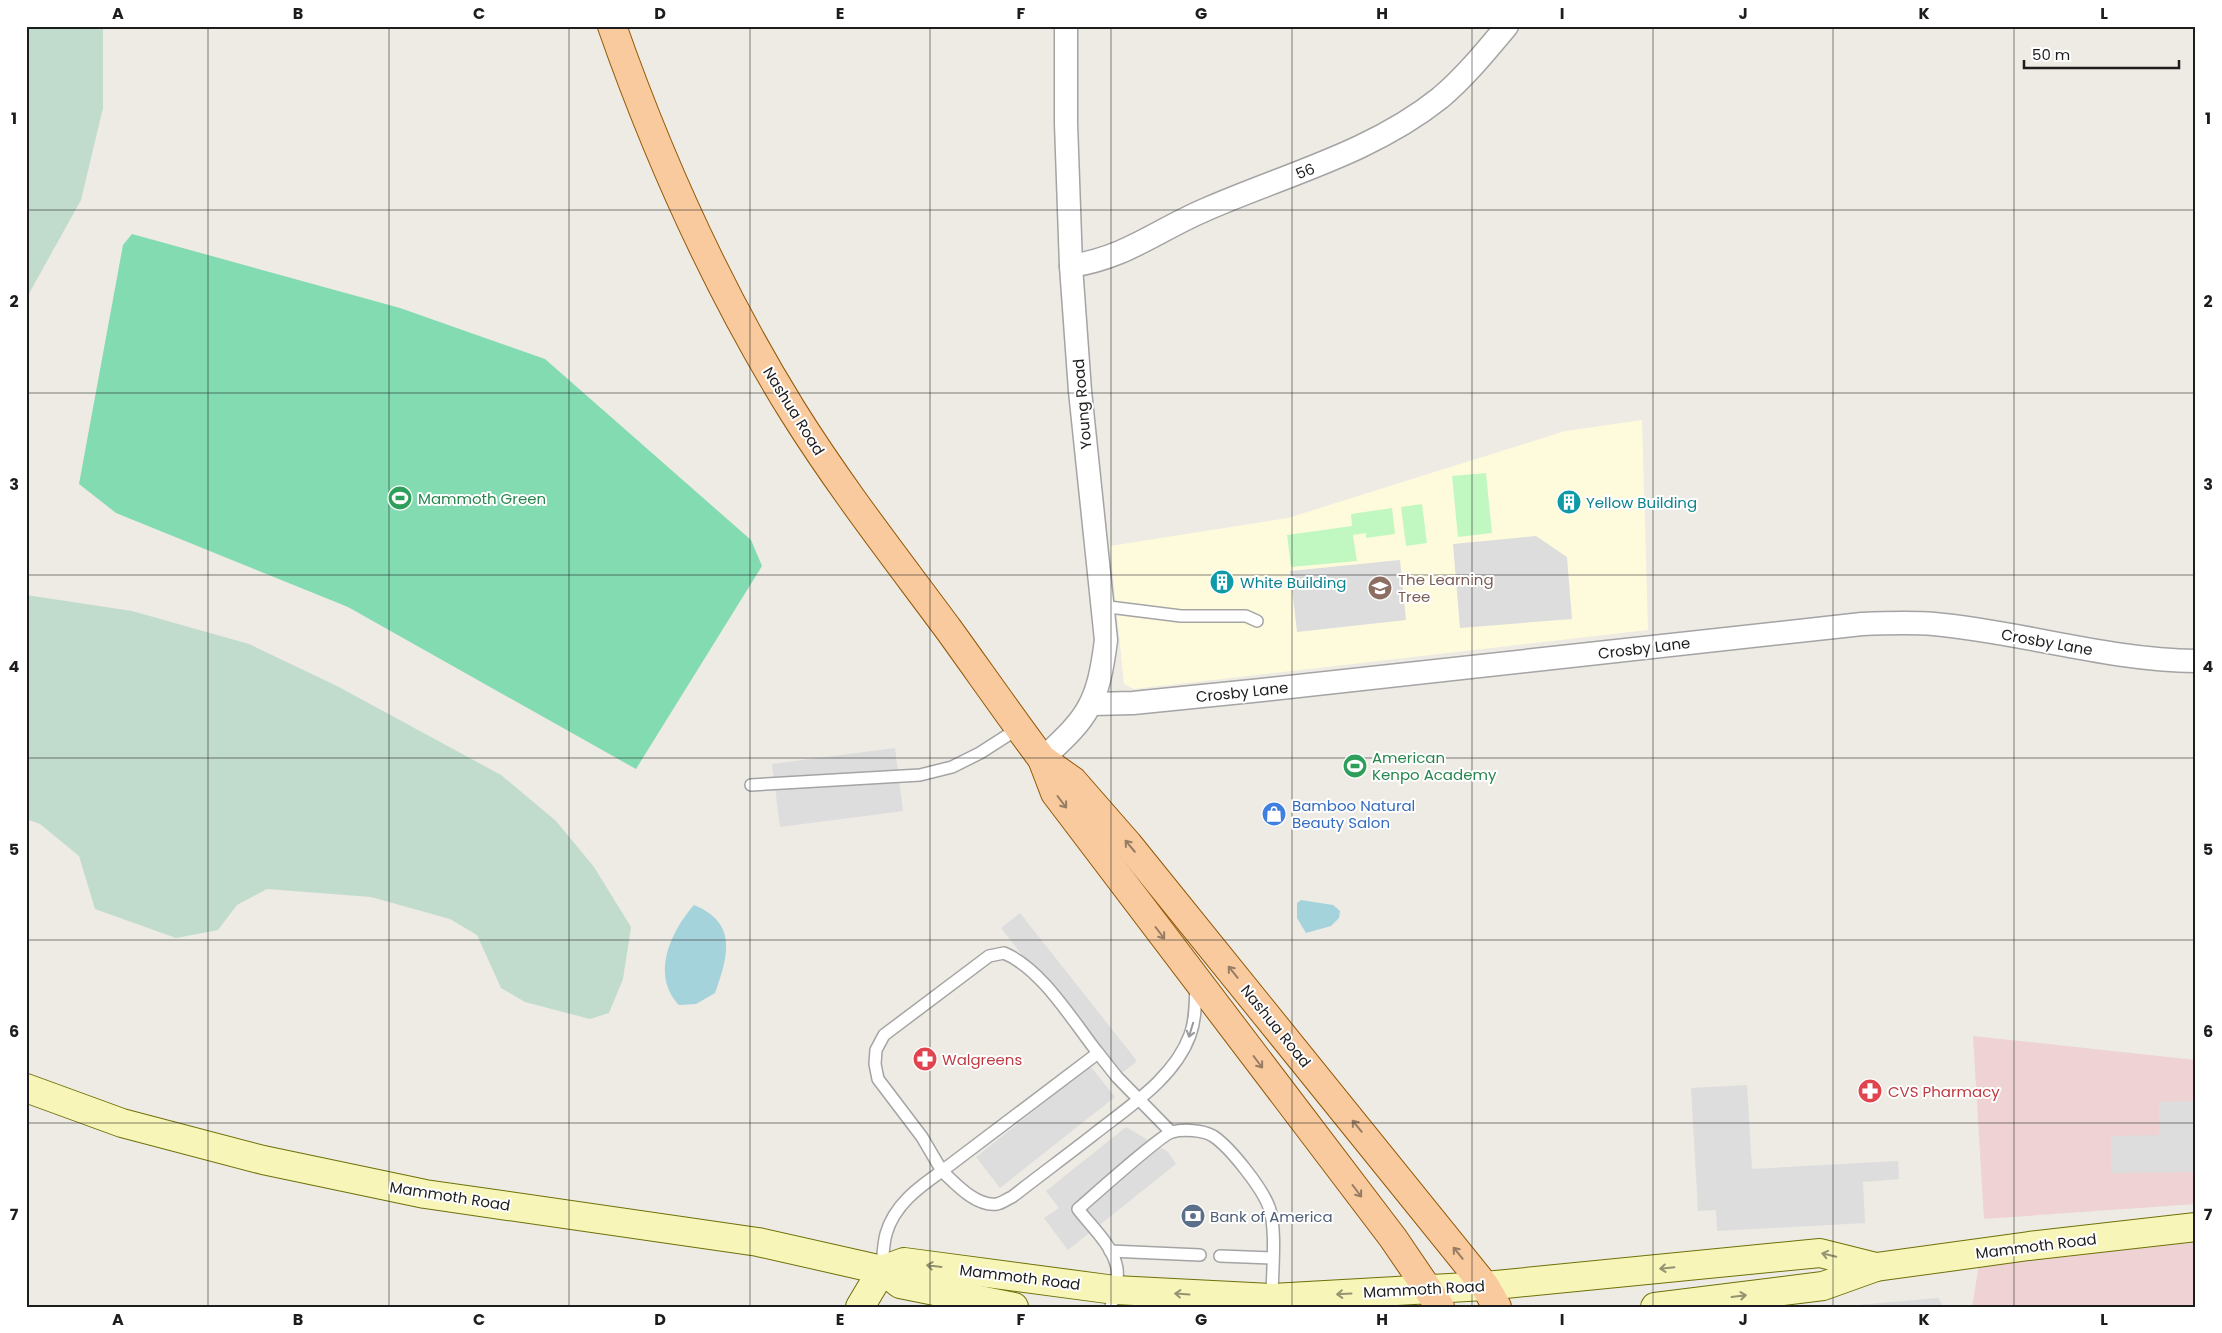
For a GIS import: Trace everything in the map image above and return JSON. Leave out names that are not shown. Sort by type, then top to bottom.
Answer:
[{"type":"main road","name":"Nashua Road","points":[[612,26],[643,108],[701,244],[755,348],[792,411],[846,492],[1042,759],[1055,793],[1196,982],[1393,1238],[1434,1298]]},
{"type":"main road","name":"Nashua Road","points":[[1042,759],[1073,781],[1128,844],[1491,1296]]},
{"type":"main road","name":"Mammoth Road","points":[[26,1088],[122,1124],[317,1171],[425,1194],[758,1242],[882,1270],[900,1284],[1014,1307]]},
{"type":"main road","name":"Mammoth Road","points":[[1655,1307],[1823,1286],[1876,1267],[2029,1246],[2196,1227]]},
{"type":"main road","name":"Mammoth Road","points":[[882,1270],[904,1262],[1113,1298],[1434,1298],[1491,1296],[1820,1253],[1876,1267]]},
{"type":"main road","points":[[860,1307],[882,1270]]},
{"type":"street","name":"Young Road","points":[[1042,759],[1065,738],[1092,704],[1102,675],[1106,640],[1101,606],[1095,520],[1080,391],[1071,266],[1066,123],[1066,26]]},
{"type":"street","name":"56","points":[[1071,266],[1095,262],[1121,254],[1206,209],[1338,158],[1402,125],[1475,65],[1507,26]]},
{"type":"street","name":"Crosby Lane","points":[[1092,704],[1133,703],[1329,683],[1862,624],[1935,624],[2115,654],[2151,659],[2196,661]]},
{"type":"lane","points":[[1101,606],[1181,616],[1246,616],[1257,621]]},
{"type":"lane","points":[[751,785],[920,775],[952,767],[980,753],[1019,728]]},
{"type":"lane","points":[[1170,1132],[1140,1099],[1117,1077],[1038,976],[1016,958],[1004,952],[989,956],[884,1035],[876,1050],[875,1064],[878,1079],[922,1137],[942,1171],[972,1197],[984,1203],[997,1204],[1012,1197],[1140,1099],[1168,1072],[1186,1044],[1195,1018],[1196,982]]},
{"type":"lane","points":[[882,1270],[886,1234],[902,1204],[917,1189],[1098,1053]]},
{"type":"lane","points":[[1113,1298],[1117,1265],[1110,1251],[1078,1209],[1170,1132],[1194,1131],[1211,1135],[1222,1143],[1256,1184],[1269,1207],[1272,1298]]},
{"type":"lane","points":[[1110,1251],[1200,1255]]},
{"type":"lane","points":[[1220,1256],[1272,1258]]},
{"type":"shaded area","name":"The Learning Tree","points":[[1642,420],[1648,630],[1134,689],[1124,684],[1110,546],[1288,518],[1565,431]]},
{"type":"shaded area","points":[[1536,536],[1567,557],[1572,619],[1460,628],[1453,544]]},
{"type":"shaded area","points":[[1400,560],[1406,620],[1297,632],[1290,571]]},
{"type":"shaded area","points":[[895,748],[903,811],[780,827],[772,764]]},
{"type":"shaded area","points":[[1020,913],[1137,1061],[1117,1077],[1001,928]]},
{"type":"shaded area","points":[[1973,1036],[2196,1060],[2196,1204],[1984,1219]]},
{"type":"shaded area","points":[[1090,1066],[1115,1097],[1000,1188],[976,1157]]},
{"type":"shaded area","points":[[1747,1085],[1752,1169],[1898,1161],[1899,1179],[1863,1182],[1865,1223],[1717,1231],[1716,1210],[1698,1211],[1691,1088]]},
{"type":"shaded area","points":[[2196,1101],[2196,1172],[2111,1173],[2111,1136],[2159,1135],[2159,1102]]},
{"type":"shaded area","points":[[1126,1127],[1168,1152],[1176,1164],[1068,1250],[1044,1218],[1059,1208],[1046,1191]]},
{"type":"shaded area","points":[[2195,1242],[2196,1307],[1972,1307],[1979,1265]]},
{"type":"shaded area","points":[[1938,1298],[1944,1307],[1834,1307]]},
{"type":"green space","points":[[26,26],[103,26],[103,108],[81,200],[26,299]]},
{"type":"green space","name":"Mammoth Green","points":[[132,234],[400,308],[545,359],[751,540],[762,566],[636,769],[348,607],[116,513],[79,484],[123,245]]},
{"type":"green space","points":[[1486,473],[1492,533],[1458,537],[1452,476]]},
{"type":"green space","points":[[1422,504],[1427,543],[1406,546],[1401,507]]},
{"type":"green space","points":[[1392,508],[1395,534],[1366,538],[1366,533],[1353,535],[1357,561],[1291,567],[1287,535],[1352,526],[1351,514]]},
{"type":"green space","points":[[26,595],[132,611],[249,644],[337,686],[501,775],[556,821],[594,867],[631,927],[623,979],[609,1013],[590,1019],[525,1002],[501,988],[477,935],[450,919],[371,897],[267,889],[237,905],[218,930],[176,938],[95,909],[79,856],[40,824],[26,819]]},
{"type":"water","points":[[1301,900],[1333,905],[1340,911],[1339,918],[1331,926],[1306,933],[1297,918],[1297,903]]},
{"type":"water","points":[[694,905],[708,912],[718,921],[726,942],[726,954],[715,993],[696,1004],[679,1005],[670,993],[665,967],[671,940]]},
{"type":"place","name":"Mammoth Green","points":[[400,498]]},
{"type":"place","name":"Yellow Building","points":[[1569,502]]},
{"type":"place","name":"White Building","points":[[1222,582]]},
{"type":"place","name":"The Learning Tree","points":[[1380,588]]},
{"type":"place","name":"American Kenpo Academy","points":[[1355,766]]},
{"type":"place","name":"Bamboo Natural Beauty Salon","points":[[1274,814]]},
{"type":"place","name":"Walgreens","points":[[925,1059]]},
{"type":"place","name":"CVS Pharmacy","points":[[1870,1091]]},
{"type":"place","name":"Bank of America","points":[[1193,1216]]}]
